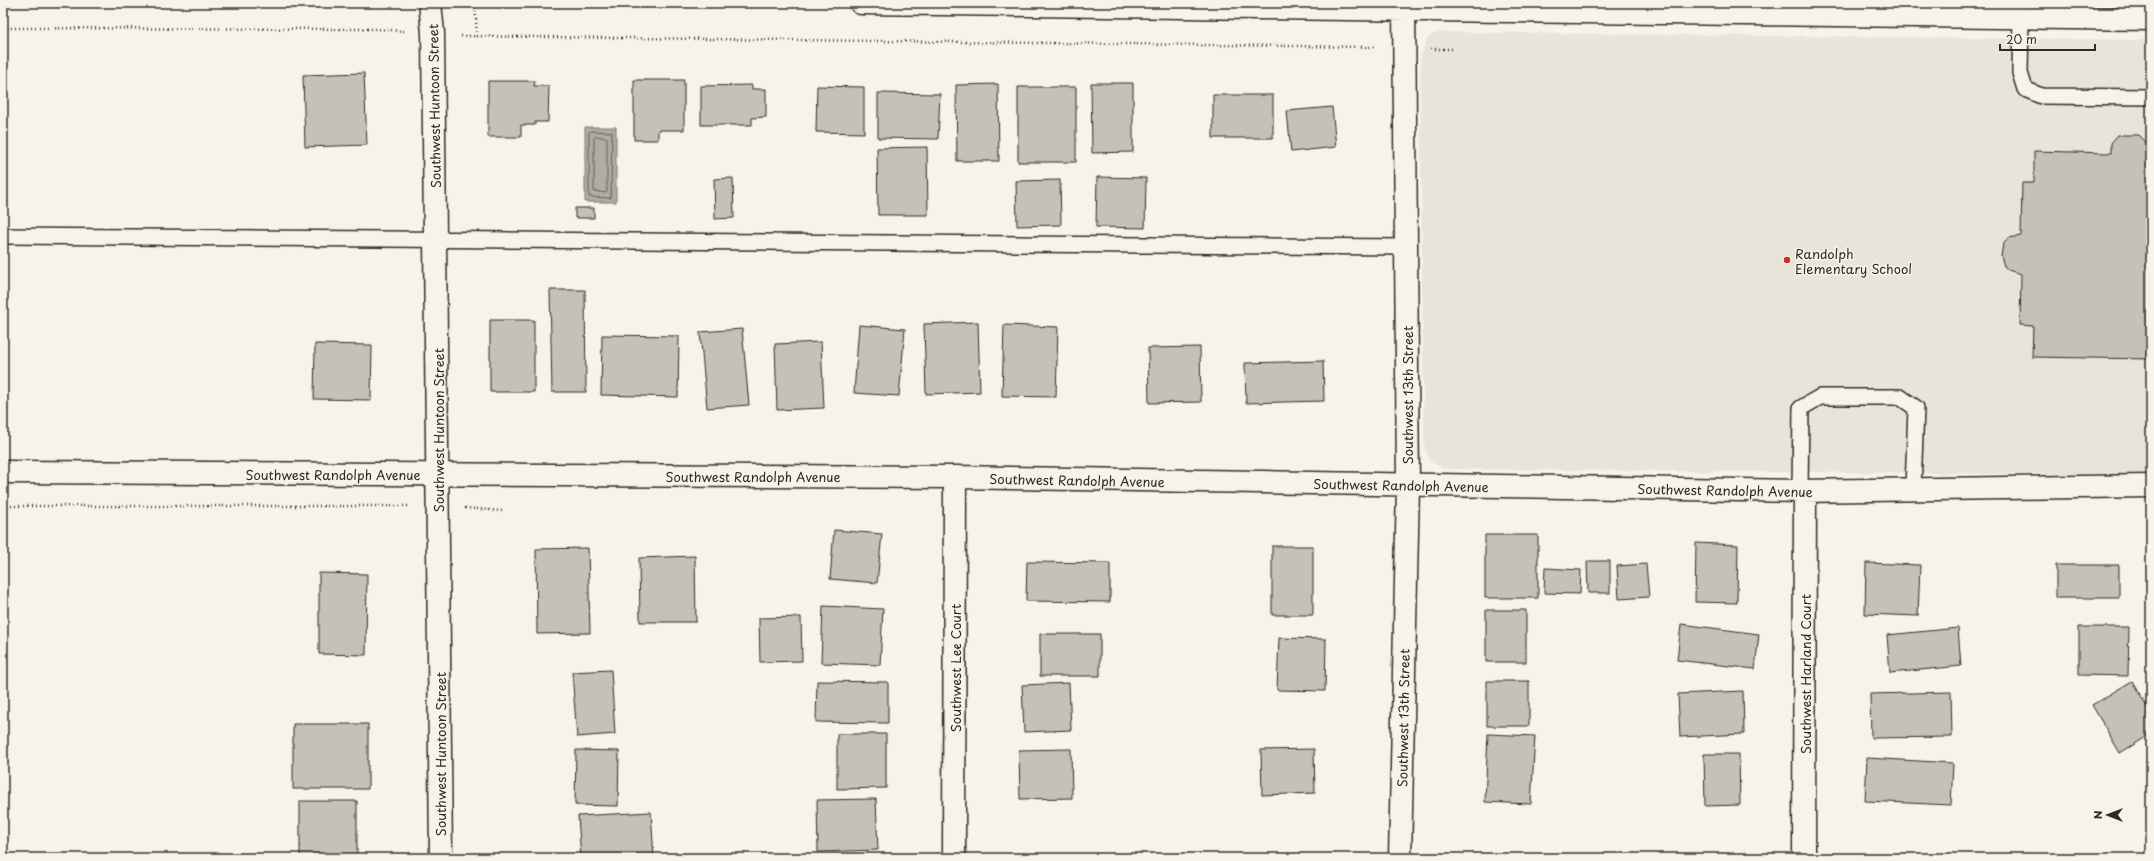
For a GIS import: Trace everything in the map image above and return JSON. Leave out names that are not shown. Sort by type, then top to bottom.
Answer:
[{"type":"street","name":"Southwest Huntoon Street","points":[[430,3],[433,33],[437,238],[441,858]]},
{"type":"street","points":[[860,3],[1404,6],[2151,19]]},
{"type":"street","name":"Southwest 13th Street","points":[[1400,858],[1408,486],[1404,6]]},
{"type":"street","name":"Southwest Randolph Avenue","points":[[3,472],[955,477],[1408,486],[1802,491],[2151,486]]},
{"type":"street","name":"Southwest Lee Court","points":[[954,858],[955,477]]},
{"type":"street","name":"Southwest Harland Court","points":[[1802,491],[1804,858]]},
{"type":"lane","points":[[2021,17],[2020,73],[2025,89],[2041,96],[2151,97]]},
{"type":"lane","points":[[3,236],[437,238],[1407,247]]},
{"type":"lane","points":[[1802,491],[1801,408],[1820,397],[1900,397],[1916,408],[1913,489]]},
{"type":"path","points":[[475,3],[476,38]]},
{"type":"path","points":[[3,28],[375,29],[476,38],[1405,47],[1454,50]]},
{"type":"path","points":[[3,506],[439,506],[503,511]]},
{"type":"shaded area","name":"Randolph Elementary School","points":[[1440,32],[2151,40],[2151,475],[1444,469],[1431,462],[1424,445],[1420,76],[1421,56],[1428,37]]},
{"type":"water","points":[[585,127],[616,127],[616,202],[585,202]]},
{"type":"building","points":[[364,73],[367,145],[305,147],[303,75]]},
{"type":"building","points":[[634,80],[684,80],[684,130],[658,130],[658,140],[634,140]]},
{"type":"building","points":[[488,81],[535,81],[534,86],[549,86],[548,122],[535,122],[535,125],[521,125],[521,137],[488,137]]},
{"type":"building","points":[[1091,83],[1133,83],[1133,152],[1092,153]]},
{"type":"building","points":[[998,84],[999,161],[957,161],[956,85]]},
{"type":"building","points":[[752,85],[752,89],[766,89],[766,117],[752,118],[752,125],[701,125],[701,86]]},
{"type":"building","points":[[817,86],[864,87],[864,133],[816,132]]},
{"type":"building","points":[[1018,87],[1076,87],[1076,162],[1018,162]]},
{"type":"building","points":[[878,93],[940,94],[938,139],[878,138]]},
{"type":"building","points":[[1213,95],[1273,95],[1273,138],[1213,138]]},
{"type":"building","points":[[1332,107],[1336,147],[1291,152],[1287,111]]},
{"type":"building","points":[[2118,135],[2139,135],[2146,142],[2146,152],[2151,152],[2151,359],[2032,357],[2033,326],[2020,325],[2021,274],[2008,270],[2004,266],[2001,256],[2003,245],[2008,238],[2021,236],[2022,183],[2034,183],[2034,151],[2111,153],[2111,143]]},
{"type":"building","points":[[927,147],[928,215],[878,215],[877,148]]},
{"type":"building","points":[[1097,177],[1146,178],[1145,228],[1096,227]]},
{"type":"building","points":[[733,178],[734,218],[715,219],[714,179]]},
{"type":"building","points":[[1060,180],[1061,225],[1017,226],[1016,181]]},
{"type":"building","points":[[575,208],[594,208],[594,218],[575,218]]},
{"type":"building","points":[[550,290],[585,290],[586,392],[552,392]]},
{"type":"building","points":[[490,320],[534,320],[534,392],[490,392]]},
{"type":"building","points":[[978,322],[980,392],[926,394],[924,324]]},
{"type":"building","points":[[859,325],[905,329],[899,396],[854,393]]},
{"type":"building","points":[[1004,325],[1058,327],[1056,397],[1002,396]]},
{"type":"building","points":[[742,329],[749,405],[707,408],[700,332]]},
{"type":"building","points":[[602,335],[679,336],[678,397],[601,395]]},
{"type":"building","points":[[821,342],[824,408],[777,410],[775,344]]},
{"type":"building","points":[[315,344],[372,345],[371,400],[314,399]]},
{"type":"building","points":[[1200,347],[1201,402],[1149,403],[1148,348]]},
{"type":"building","points":[[1323,361],[1324,401],[1246,403],[1245,363]]},
{"type":"building","points":[[834,530],[882,534],[877,583],[830,579]]},
{"type":"building","points":[[1485,535],[1538,535],[1538,598],[1485,598]]},
{"type":"building","points":[[1696,543],[1738,545],[1737,603],[1695,602]]},
{"type":"building","points":[[1272,546],[1313,546],[1313,615],[1272,615]]},
{"type":"building","points":[[588,548],[590,633],[537,634],[536,549]]},
{"type":"building","points":[[695,556],[696,622],[640,622],[639,558]]},
{"type":"building","points":[[1587,561],[1610,561],[1610,593],[1588,593]]},
{"type":"building","points":[[1027,562],[1110,563],[1110,602],[1026,601]]},
{"type":"building","points":[[1866,563],[1920,565],[1918,616],[1865,614]]},
{"type":"building","points":[[1646,564],[1649,597],[1619,599],[1617,566]]},
{"type":"building","points":[[2056,565],[2119,565],[2119,598],[2056,598]]},
{"type":"building","points":[[1545,568],[1581,570],[1580,594],[1544,593]]},
{"type":"building","points":[[319,573],[367,574],[366,655],[319,654]]},
{"type":"building","points":[[823,606],[883,609],[880,665],[821,663]]},
{"type":"building","points":[[1486,610],[1526,610],[1526,662],[1486,662]]},
{"type":"building","points":[[801,617],[802,661],[760,662],[759,618]]},
{"type":"building","points":[[1681,624],[1759,634],[1755,669],[1677,660]]},
{"type":"building","points":[[2079,627],[2129,627],[2128,676],[2079,675]]},
{"type":"building","points":[[1958,628],[1961,666],[1890,673],[1887,635]]},
{"type":"building","points":[[1040,634],[1100,634],[1100,676],[1040,676]]},
{"type":"building","points":[[1279,638],[1326,639],[1325,691],[1277,690]]},
{"type":"building","points":[[611,670],[615,734],[577,737],[572,672]]},
{"type":"building","points":[[817,681],[888,682],[888,723],[816,722]]},
{"type":"building","points":[[1487,681],[1529,681],[1529,726],[1487,726]]},
{"type":"building","points":[[2132,681],[2151,713],[2151,734],[2120,753],[2092,705]]},
{"type":"building","points":[[1069,683],[1071,730],[1024,732],[1022,685]]},
{"type":"building","points":[[1743,691],[1744,734],[1680,737],[1678,694]]},
{"type":"building","points":[[1951,692],[1952,737],[1871,738],[1870,694]]},
{"type":"building","points":[[293,724],[368,724],[368,789],[293,789]]},
{"type":"building","points":[[837,734],[886,734],[886,788],[837,789]]},
{"type":"building","points":[[1488,734],[1535,736],[1531,804],[1485,802]]},
{"type":"building","points":[[1071,749],[1072,798],[1020,799],[1019,750]]},
{"type":"building","points":[[1314,749],[1315,793],[1262,795],[1261,750]]},
{"type":"building","points":[[576,750],[619,751],[618,806],[575,805]]},
{"type":"building","points":[[1704,754],[1739,754],[1740,805],[1705,806]]},
{"type":"building","points":[[1867,758],[1953,763],[1951,805],[1865,801]]},
{"type":"building","points":[[2151,775],[2151,786],[2146,781]]},
{"type":"building","points":[[876,799],[878,850],[818,852],[817,800]]},
{"type":"building","points":[[300,801],[357,801],[357,858],[300,858]]},
{"type":"building","points":[[651,812],[654,858],[581,858],[578,816]]},
{"type":"building","points":[[1029,854],[1031,858],[1021,858]]},
{"type":"place","name":"Randolph Elementary School","points":[[1787,260]]}]
